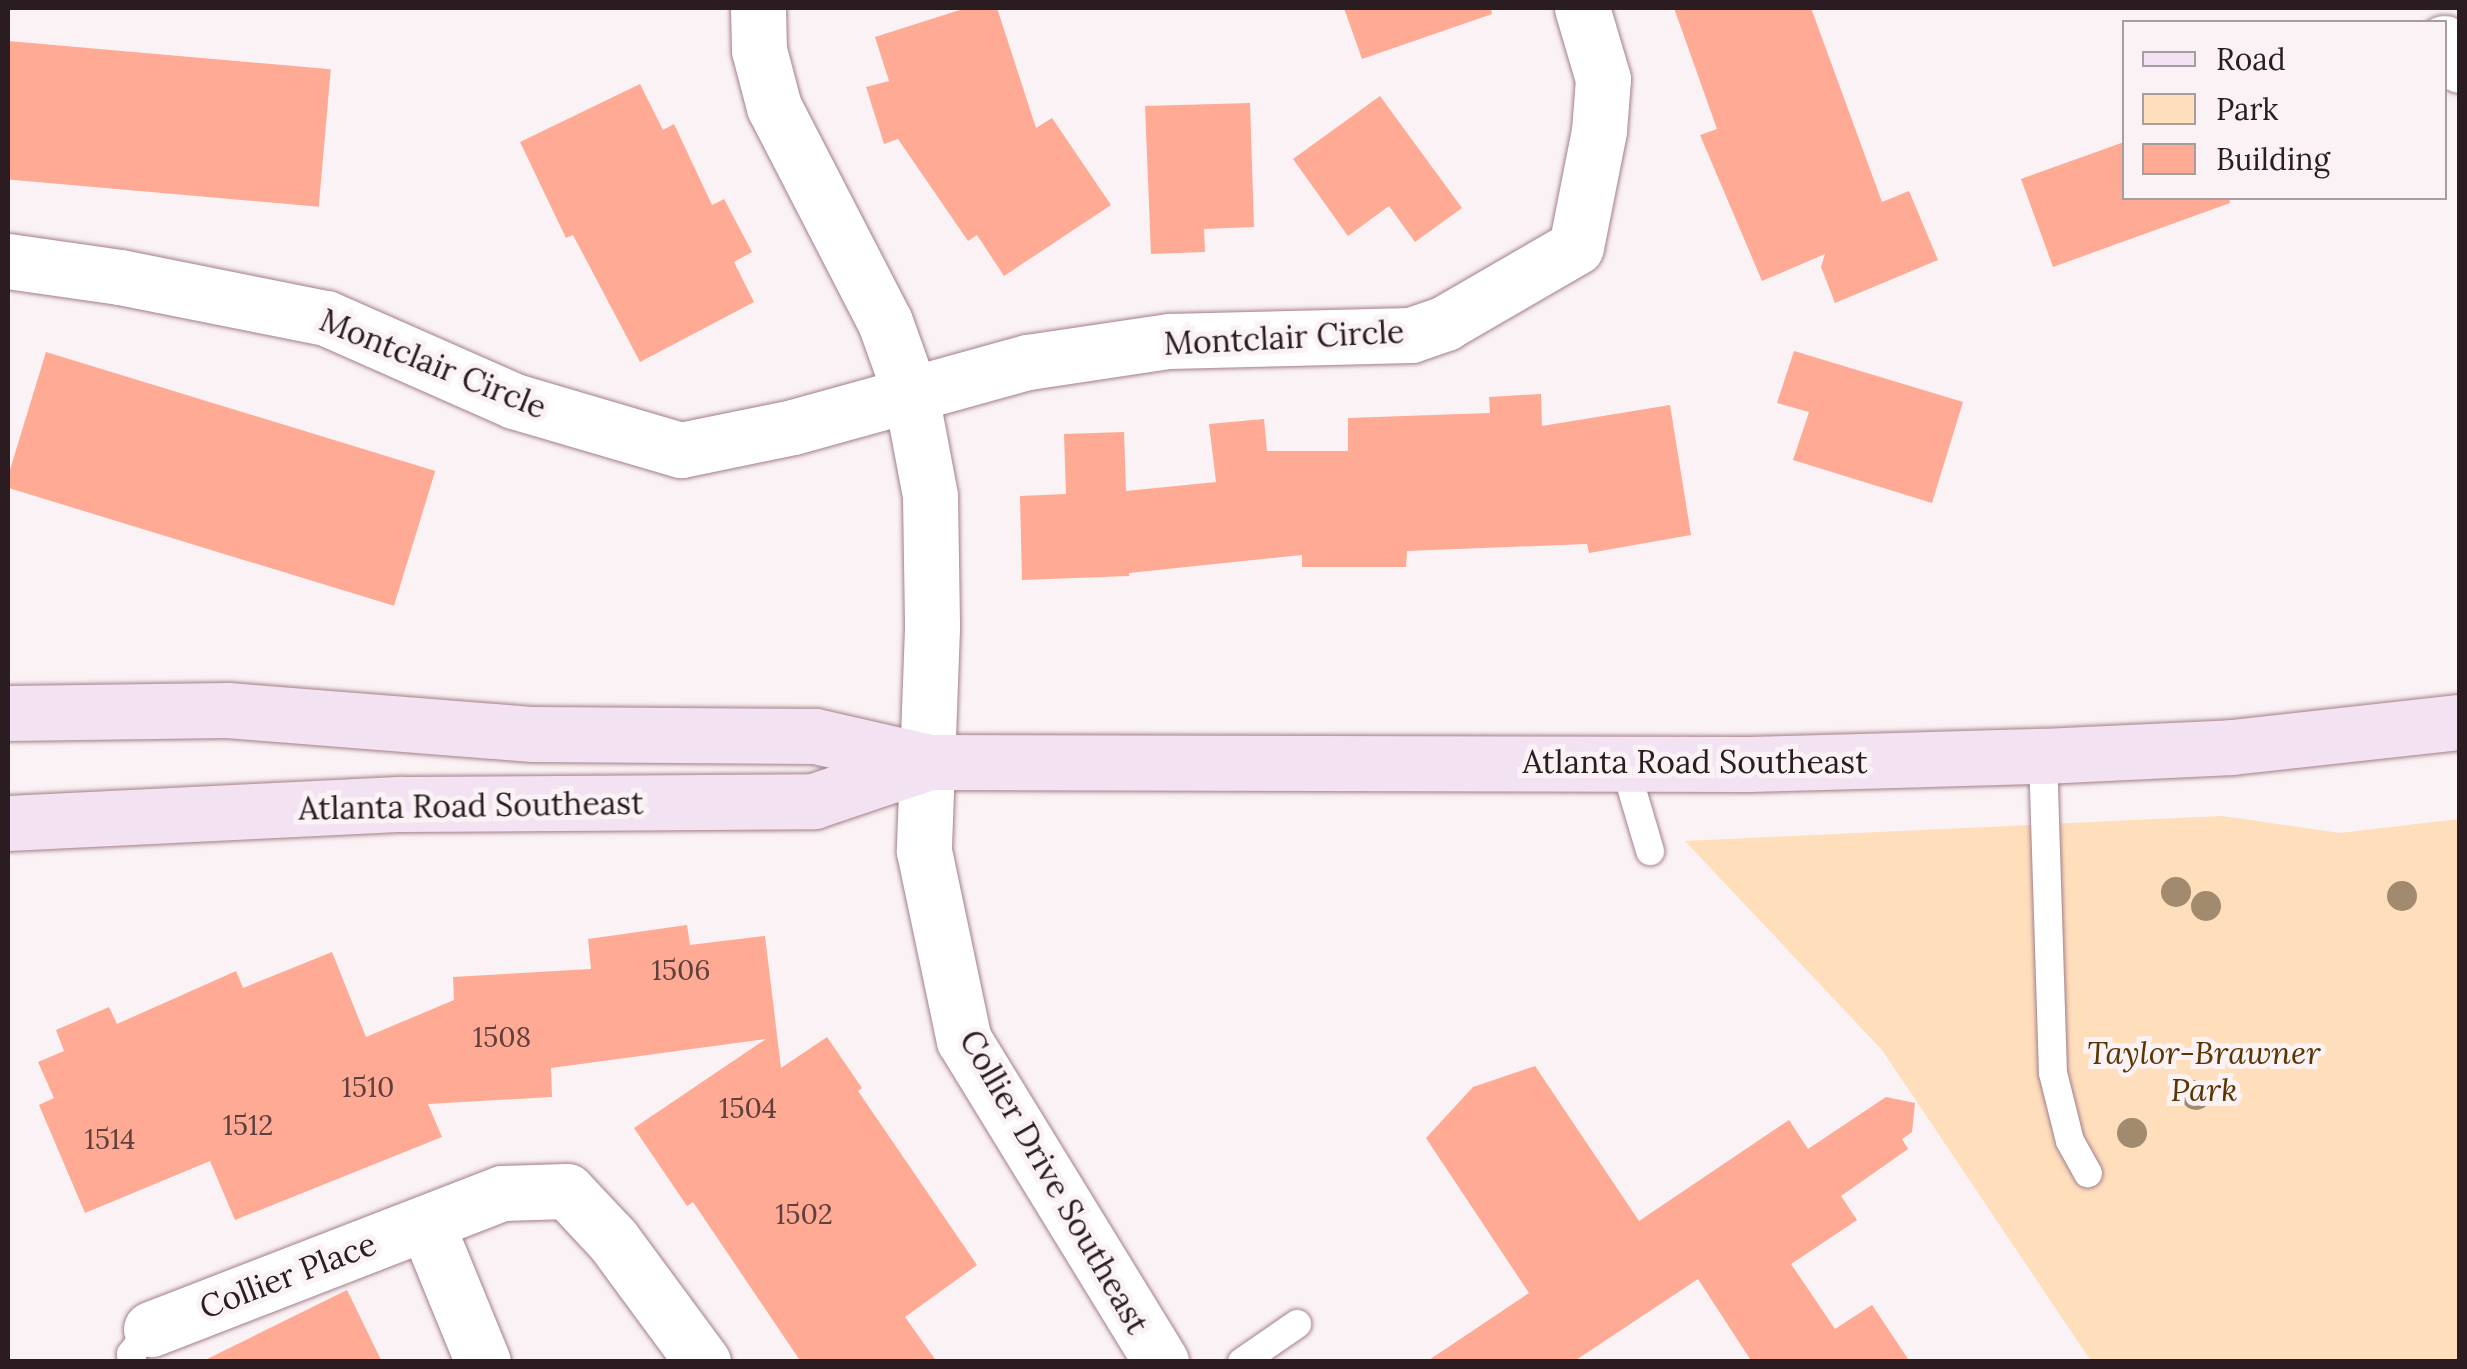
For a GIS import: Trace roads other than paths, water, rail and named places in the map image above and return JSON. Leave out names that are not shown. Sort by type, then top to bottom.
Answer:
[{"type":"main road","name":"Atlanta Road Southeast","points":[[8,713],[227,710],[532,734],[815,736],[929,762],[1624,764],[2043,756],[2232,747],[2460,722]]},
{"type":"main road","name":"Atlanta Road Southeast","points":[[8,823],[403,804],[814,800],[929,762]]},
{"type":"street","points":[[758,8],[759,50],[774,106],[885,322],[911,395],[930,496],[929,762]]},
{"type":"street","name":"Montclair Circle","points":[[8,261],[120,277],[326,318],[514,401],[681,450],[793,427],[1028,362],[1168,340],[1411,334],[1446,323],[1576,246],[1598,131],[1603,78],[1582,8]]},
{"type":"street","name":"Collier Drive Southeast","points":[[929,762],[927,874],[964,1040],[1139,1354]]},
{"type":"street","name":"Collier Place","points":[[141,1345],[502,1193],[567,1191],[613,1240],[703,1362]]},
{"type":"street","points":[[426,1223],[483,1362]]},
{"type":"lane","points":[[2043,756],[2053,1073],[2070,1140],[2088,1173]]},
{"type":"lane","points":[[1624,764],[1650,851]]},
{"type":"lane","points":[[1242,1362],[1298,1324]]},
{"type":"park label","name":"Taylor-Brawner Park","points":[[2204,1072]]}]
